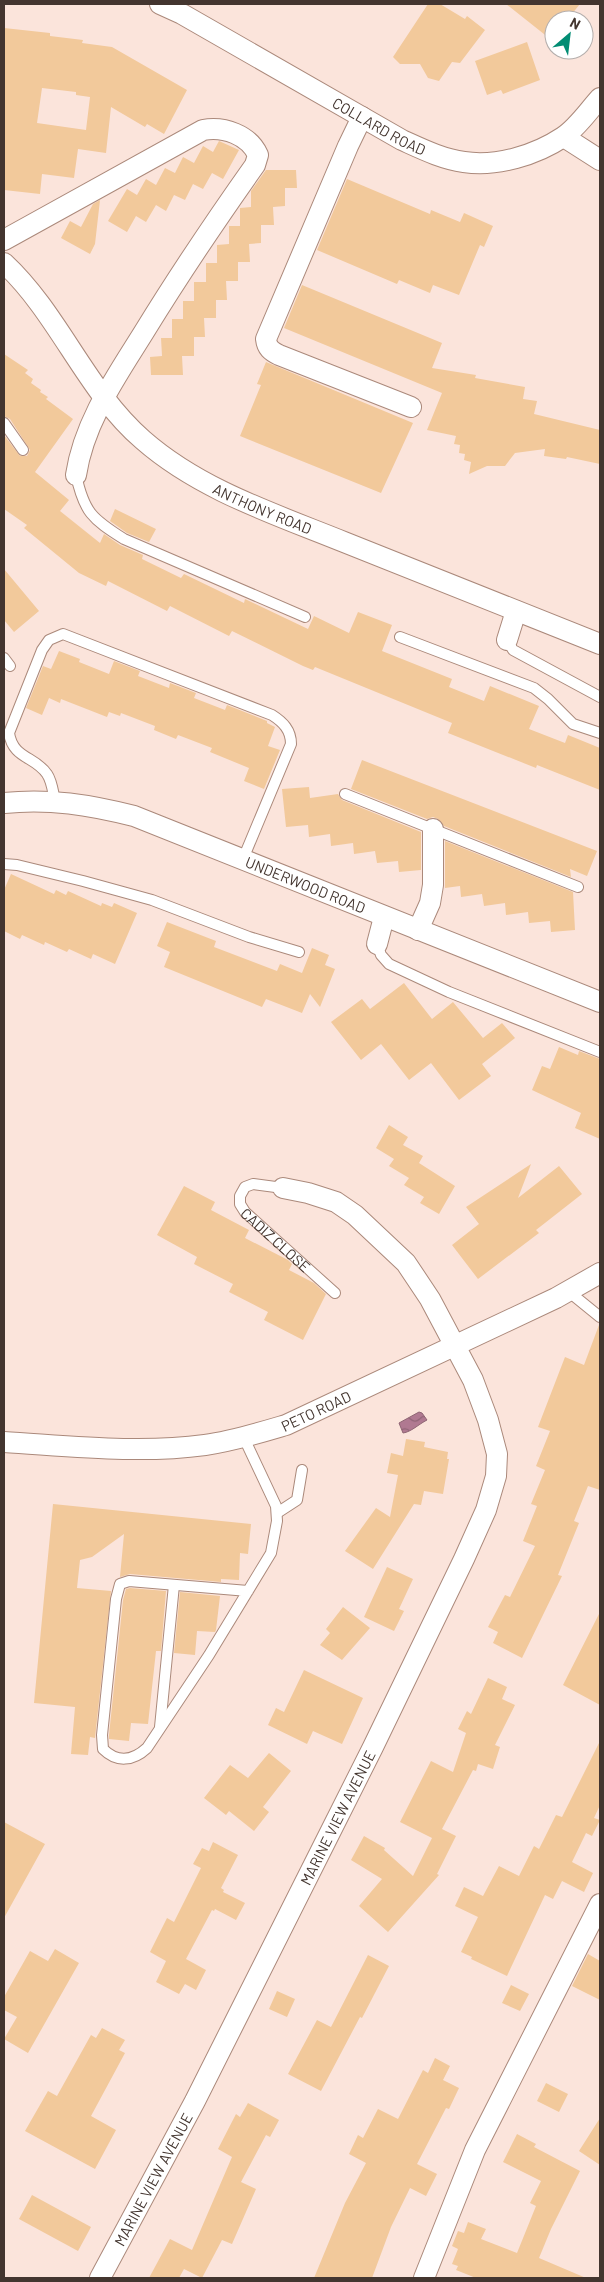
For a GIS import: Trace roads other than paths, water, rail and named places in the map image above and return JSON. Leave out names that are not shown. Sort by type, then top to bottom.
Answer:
[{"type":"street","name":"COLLARD ROAD","points":[[160,4],[182,14],[402,140],[437,156],[465,162],[508,160],[528,154],[564,137],[600,98]]},
{"type":"street","points":[[362,117],[266,339],[267,345],[270,350],[279,355],[412,407]]},
{"type":"street","points":[[4,240],[203,130],[222,129],[250,142],[258,155],[255,165],[190,258],[105,396],[88,431],[76,475]]},
{"type":"street","points":[[564,137],[600,160]]},
{"type":"street","name":"ANTHONY ROAD","points":[[4,263],[34,296],[105,396],[143,440],[197,479],[314,530],[600,644]]},
{"type":"street","points":[[507,640],[516,611]]},
{"type":"street","name":"UNDERWOOD ROAD","points":[[4,803],[55,801],[92,805],[134,816],[600,1002]]},
{"type":"street","points":[[418,930],[430,903],[433,885],[433,829]]},
{"type":"street","points":[[377,944],[384,917]]},
{"type":"street","name":"CADIZ CLOSE","points":[[283,1188],[308,1192],[336,1202],[355,1215],[376,1234],[406,1263],[430,1299],[453,1346]]},
{"type":"street","name":"PETO ROAD","points":[[4,1442],[130,1450],[204,1445],[244,1438],[286,1425],[568,1291],[600,1273]]},
{"type":"street","name":"MARINE VIEW AVENUE","points":[[100,2278],[196,2101],[254,1986],[373,1747],[486,1510],[496,1476],[496,1454],[480,1397],[473,1380],[453,1346]]},
{"type":"street","points":[[424,2278],[475,2150],[600,1904]]},
{"type":"lane","points":[[4,423],[23,450]]},
{"type":"lane","points":[[76,475],[81,498],[89,512],[100,523],[124,539],[305,617]]},
{"type":"lane","points":[[55,801],[49,776],[14,748],[9,733],[42,650],[49,640],[63,634],[272,715],[284,724],[291,737],[290,744],[243,859]]},
{"type":"lane","points":[[400,637],[534,688],[573,724],[600,734]]},
{"type":"lane","points":[[507,640],[513,650],[600,697]]},
{"type":"lane","points":[[346,794],[578,887]]},
{"type":"lane","points":[[4,864],[17,865],[83,881],[152,900],[249,937],[298,952]]},
{"type":"lane","points":[[377,944],[381,955],[389,964],[449,992],[600,1052]]},
{"type":"lane","name":"CADIZ CLOSE","points":[[283,1188],[253,1184],[248,1186],[240,1196],[240,1204],[256,1222],[335,1293]]},
{"type":"lane","points":[[568,1291],[600,1317]]},
{"type":"lane","points":[[244,1438],[269,1488],[277,1512],[276,1533],[271,1553],[248,1592],[147,1748],[132,1758],[114,1758],[103,1749],[102,1735],[117,1591],[120,1584],[129,1581],[248,1592]]},
{"type":"lane","points":[[277,1512],[297,1500],[302,1470]]},
{"type":"lane","points":[[160,1728],[174,1585]]},
{"type":"water","points":[[419,1412],[427,1420],[412,1430],[403,1433],[399,1423]]}]
